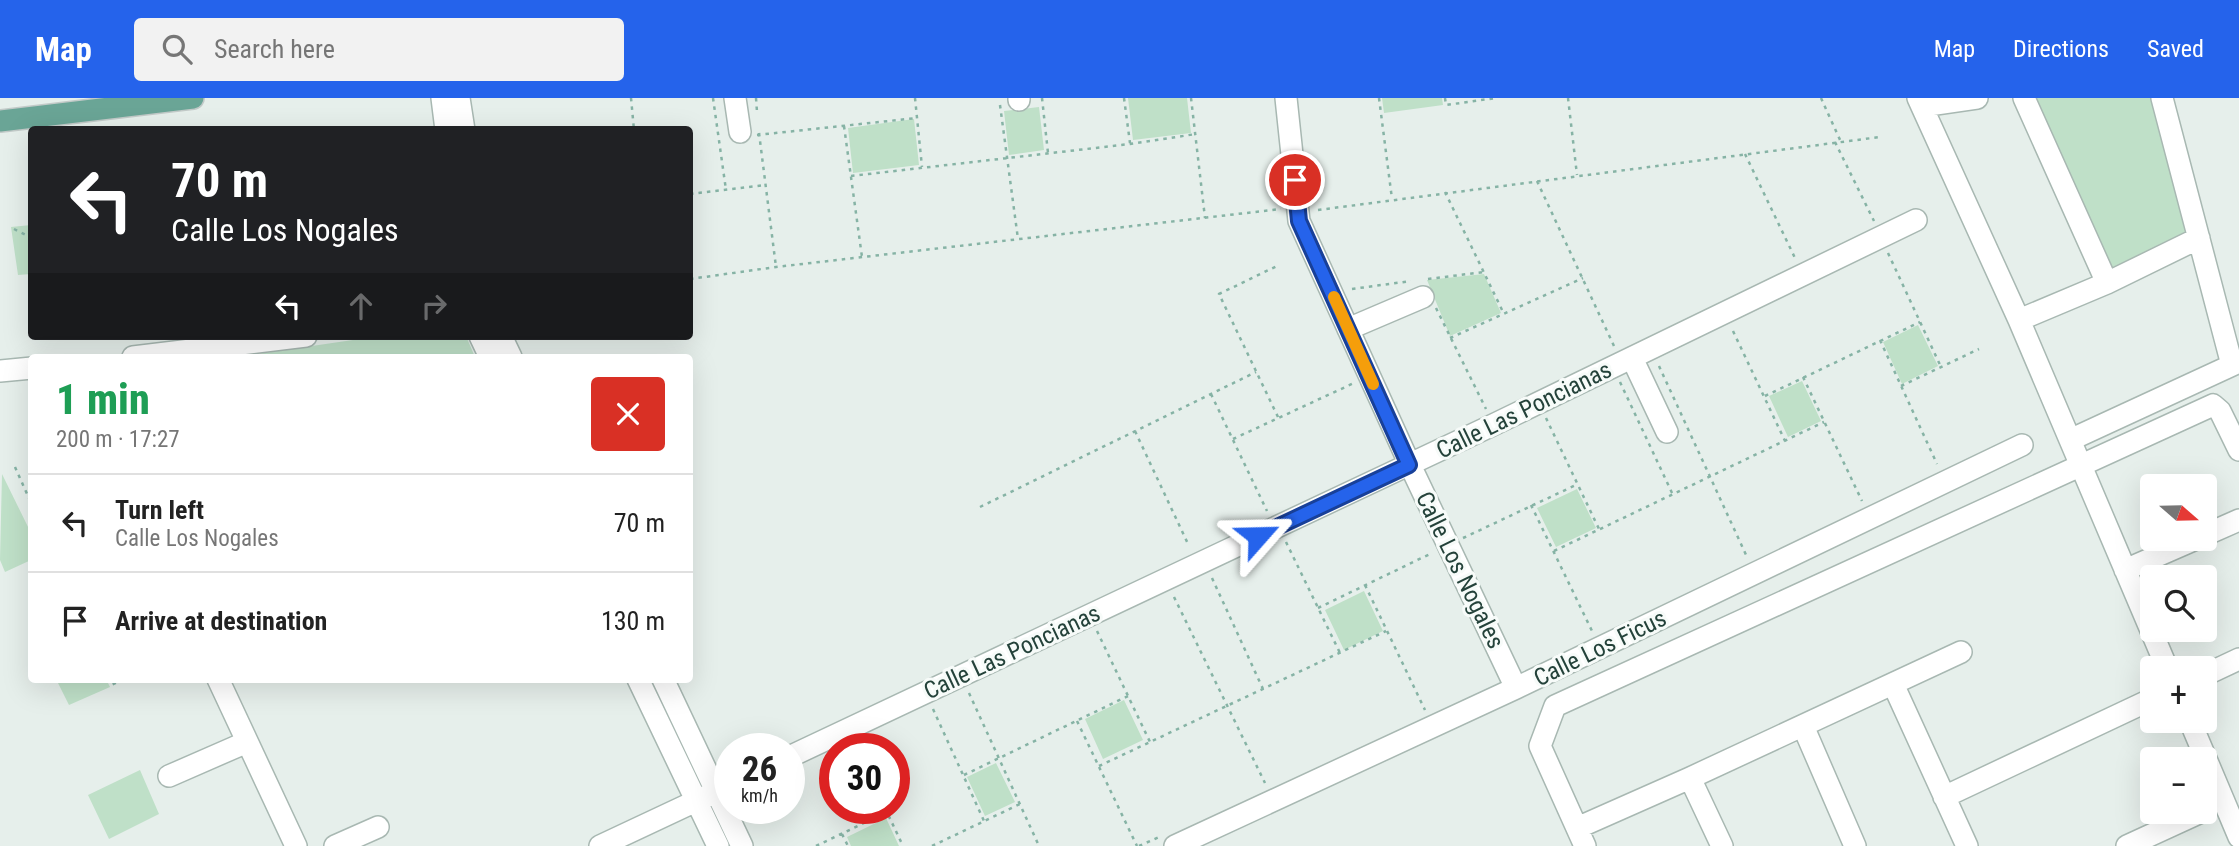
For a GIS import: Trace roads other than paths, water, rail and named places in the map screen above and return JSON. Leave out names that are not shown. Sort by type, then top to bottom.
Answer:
[{"type":"main road","points":[[0,121],[192,98]]},
{"type":"street","points":[[442,98],[446,126]]},
{"type":"street","points":[[460,98],[464,126]]},
{"type":"street","points":[[735,98],[748,134]]},
{"type":"street","name":"Calle Los Nogales","points":[[1286,98],[1304,209],[1299,221],[1409,465],[1516,688]]},
{"type":"street","points":[[1977,98],[1920,102],[2019,320],[2162,656]]},
{"type":"street","points":[[2024,98],[2107,283]]},
{"type":"street","points":[[2070,440],[2235,364],[2162,98]]},
{"type":"street","name":"Calle Las Poncianas","points":[[805,749],[1409,465],[1624,354],[1916,220]]},
{"type":"street","points":[[2019,320],[2107,283],[2199,238]]},
{"type":"street","points":[[1348,329],[1429,300]]},
{"type":"street","points":[[148,354],[206,342],[239,340]]},
{"type":"street","points":[[1624,354],[1667,432]]},
{"type":"street","points":[[0,371],[28,368]]},
{"type":"street","points":[[1961,652],[1690,778],[1581,837],[1540,746],[1555,706],[2213,405],[2220,411],[2239,450]]},
{"type":"street","name":"Calle Los Ficus","points":[[1175,846],[1516,688],[2022,445]]},
{"type":"street","points":[[2217,530],[2239,520]]},
{"type":"street","points":[[2125,570],[2169,551]]},
{"type":"street","points":[[2217,669],[2239,659]]},
{"type":"street","points":[[220,683],[296,846]]},
{"type":"street","points":[[640,683],[718,846]]},
{"type":"street","points":[[665,683],[714,772]]},
{"type":"street","points":[[1893,684],[1967,846]]},
{"type":"street","points":[[1944,797],[2140,705]]},
{"type":"street","points":[[1803,726],[1855,846]]},
{"type":"street","points":[[169,776],[247,742]]},
{"type":"street","points":[[1690,778],[1722,846]]},
{"type":"street","points":[[600,846],[714,792]]},
{"type":"street","points":[[2217,805],[2239,837]]},
{"type":"street","points":[[735,824],[742,846]]},
{"type":"street","points":[[2127,846],[2175,824]]},
{"type":"street","points":[[335,846],[378,827]]}]
